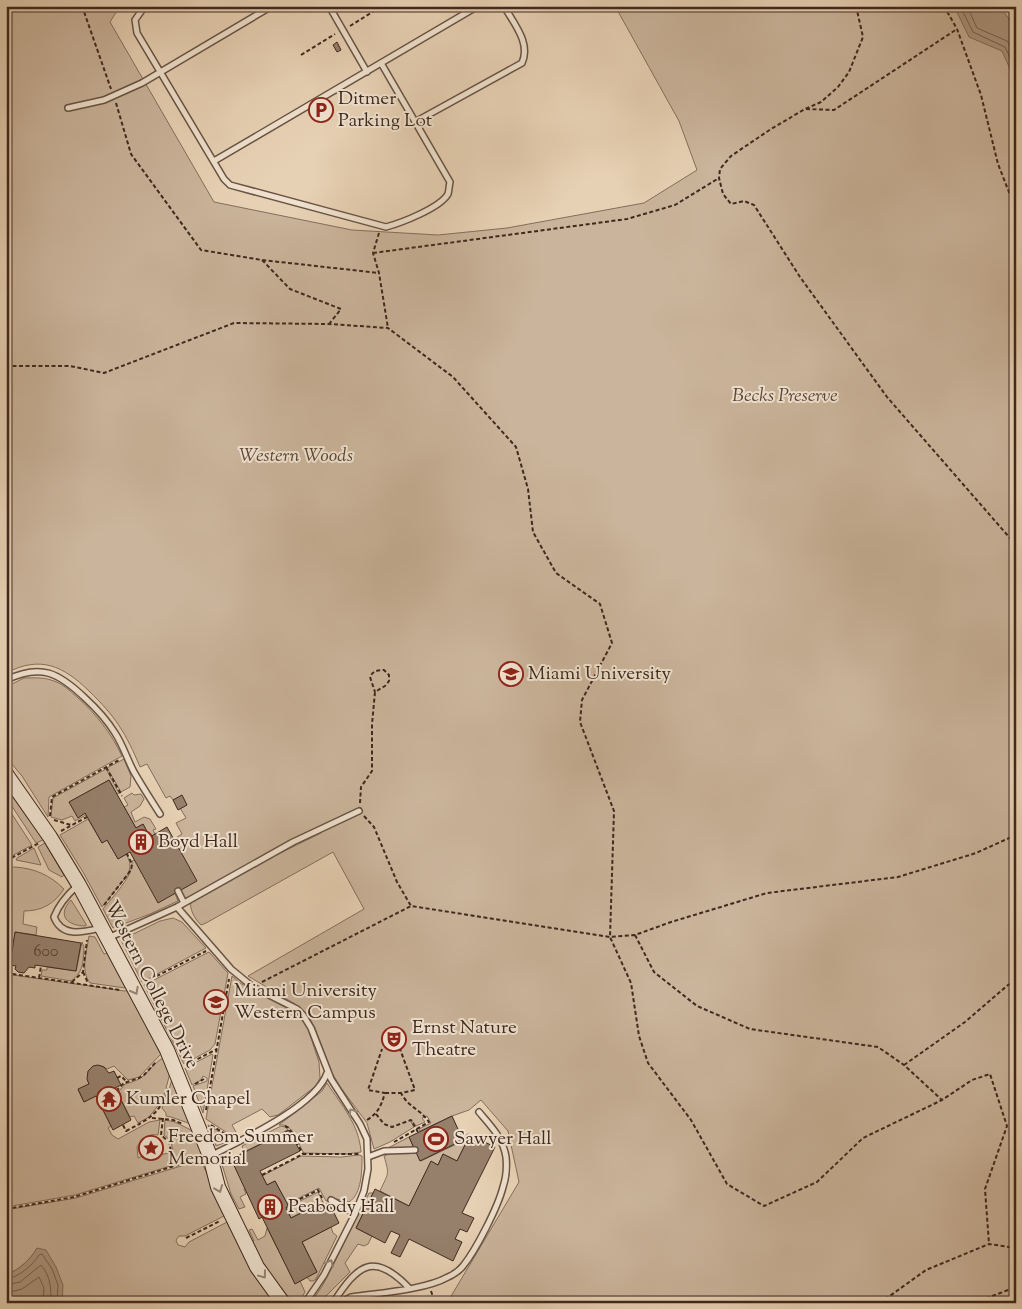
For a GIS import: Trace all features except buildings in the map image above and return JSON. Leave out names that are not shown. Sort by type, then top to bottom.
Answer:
[{"type":"street","name":"Western College Drive","points":[[6,774],[50,837],[167,1050],[210,1156],[218,1187],[257,1267],[283,1303]]},
{"type":"lane","points":[[145,6],[135,20],[137,32],[224,180],[230,185],[386,227],[405,222],[442,201],[448,193],[450,182],[381,63]]},
{"type":"lane","points":[[68,108],[114,96],[160,72],[272,6]]},
{"type":"lane","points":[[329,6],[367,72]]},
{"type":"lane","points":[[214,161],[478,6]]},
{"type":"lane","points":[[415,122],[522,63],[526,54],[524,42],[504,6]]},
{"type":"lane","points":[[6,680],[20,674],[45,672],[66,681],[100,712],[107,721],[121,743],[133,771],[160,814]]},
{"type":"lane","points":[[78,885],[57,908],[54,916],[57,924],[65,930],[103,936],[177,907],[294,842],[359,811]]},
{"type":"lane","points":[[178,891],[184,903]]},
{"type":"lane","points":[[177,907],[231,969],[254,986],[297,1009],[303,1015],[311,1028],[327,1072],[360,1124],[366,1139],[368,1168],[364,1191],[355,1214],[324,1274],[303,1303]]},
{"type":"lane","points":[[210,1156],[274,1123],[316,1092],[324,1082],[327,1072]]},
{"type":"lane","points":[[340,1303],[351,1298],[429,1285],[448,1277],[463,1266],[481,1236],[503,1188],[507,1172],[502,1142],[495,1130],[479,1112]]},
{"type":"lane","points":[[367,1155],[384,1151],[415,1150]]},
{"type":"lane","points":[[331,1200],[355,1214]]},
{"type":"lane","points":[[333,1303],[352,1275],[368,1266],[379,1266],[385,1269],[409,1288]]},
{"type":"path","points":[[82,6],[114,96],[130,154],[201,250],[262,260],[379,273]]},
{"type":"path","points":[[856,6],[863,37],[849,72],[838,87],[821,102],[771,129],[731,156],[720,169],[718,178],[723,194],[731,204],[744,201],[754,205],[800,277],[887,397],[1016,545]]},
{"type":"path","points":[[944,6],[957,29],[981,95],[998,164],[1016,210]]},
{"type":"path","points":[[805,109],[834,110],[957,29]]},
{"type":"path","points":[[373,253],[627,219],[675,205],[718,178]]},
{"type":"path","points":[[381,225],[373,253],[379,273],[388,328]]},
{"type":"path","points":[[262,260],[290,289],[341,309],[329,324]]},
{"type":"path","points":[[6,366],[70,366],[104,373],[234,323],[329,324],[388,328],[453,377],[516,447],[528,489],[533,532],[556,574],[600,604],[612,643],[582,700],[580,722],[614,811],[610,937],[631,983],[639,1036],[648,1064],[691,1120],[727,1184],[764,1206],[817,1182],[863,1138],[942,1100],[972,1080],[990,1074],[1007,1126],[985,1189],[989,1244]]},
{"type":"path","points":[[375,692],[389,681],[388,675],[384,670],[377,670],[372,673],[370,678],[375,692],[372,724],[372,770],[361,787],[359,811],[374,827],[397,882],[411,906]]},
{"type":"path","points":[[72,825],[49,819],[52,797],[126,756]]},
{"type":"path","points":[[106,767],[122,796]]},
{"type":"path","points":[[57,834],[87,817]]},
{"type":"path","points":[[254,986],[411,906],[610,937],[635,935],[767,893],[898,877],[976,853],[1016,835]]},
{"type":"path","points":[[6,861],[44,841]]},
{"type":"path","points":[[101,908],[131,870],[132,864],[127,854]]},
{"type":"path","points":[[635,935],[654,972],[697,1006],[750,1029],[878,1046],[904,1065],[942,1100]]},
{"type":"path","points":[[72,982],[83,972],[103,936]]},
{"type":"path","points":[[10,946],[6,971],[39,978],[124,990]]},
{"type":"path","points":[[141,984],[212,948]]},
{"type":"path","points":[[39,978],[41,966]]},
{"type":"path","points":[[231,969],[204,1119],[238,1142]]},
{"type":"path","points":[[83,972],[89,984]]},
{"type":"path","points":[[904,1065],[965,1022],[1008,984],[1016,982]]},
{"type":"path","points":[[183,1066],[217,1049]]},
{"type":"path","points":[[382,1049],[368,1090],[401,1093],[414,1090],[400,1049]]},
{"type":"path","points":[[116,1092],[127,1082],[144,1075],[167,1050]]},
{"type":"path","points":[[117,1078],[121,1076],[127,1082]]},
{"type":"path","points":[[191,1086],[204,1079]]},
{"type":"path","points":[[152,1118],[160,1107],[169,1084]]},
{"type":"path","points":[[360,1124],[376,1114],[381,1107],[385,1093]]},
{"type":"path","points":[[394,1142],[429,1122],[423,1113],[409,1105],[401,1093]]},
{"type":"path","points":[[376,1114],[386,1125],[395,1127],[411,1120],[418,1132]]},
{"type":"path","points":[[123,1125],[126,1131],[152,1118],[163,1118],[191,1128]]},
{"type":"path","points":[[163,1118],[161,1135],[169,1142],[171,1151]]},
{"type":"path","points":[[281,1126],[289,1128],[303,1154]]},
{"type":"path","points":[[262,1175],[303,1154],[367,1155]]},
{"type":"path","points":[[6,1209],[74,1197],[210,1156]]},
{"type":"path","points":[[288,1205],[318,1190],[325,1203],[331,1200]]},
{"type":"path","points":[[186,1238],[231,1215]]},
{"type":"path","points":[[880,1303],[926,1270],[989,1244],[1016,1248]]},
{"type":"path","points":[[429,1285],[435,1303]]},
{"type":"path","points":[[974,1303],[1016,1287]]},
{"type":"green space","name":"Miami University","points":[[6,6],[120,6],[110,22],[214,202],[352,230],[438,235],[507,228],[644,203],[697,170],[679,121],[615,6],[1016,6],[1016,1303],[447,1303],[519,1182],[508,1131],[481,1100],[469,1110],[420,1131],[419,1129],[431,1123],[427,1116],[422,1118],[425,1122],[416,1126],[411,1122],[414,1127],[390,1142],[374,1149],[367,1123],[332,1073],[309,1017],[295,1004],[248,976],[364,909],[333,852],[206,923],[201,925],[192,911],[191,902],[252,867],[321,833],[318,828],[185,898],[180,890],[174,839],[182,834],[176,823],[186,818],[180,808],[182,796],[173,800],[170,796],[166,798],[147,764],[140,767],[130,744],[113,717],[89,691],[70,675],[51,666],[41,664],[30,665],[6,673]]},
{"type":"green space","points":[[24,678],[48,679],[68,689],[103,725],[122,756],[49,797],[48,817],[22,776],[6,757],[6,687]]},
{"type":"green space","points":[[124,759],[131,776],[130,787],[121,792],[107,768]]},
{"type":"green space","points":[[106,769],[119,793],[117,794],[109,780],[69,802],[78,817],[85,813],[86,815],[75,821],[72,816],[62,820],[51,817],[53,798]]},
{"type":"green space","points":[[6,784],[43,840],[36,843],[6,797]]},
{"type":"green space","points":[[132,793],[134,795],[141,794],[144,799],[140,806],[131,812],[135,822],[144,817],[150,819],[156,829],[153,830],[155,834],[150,837],[143,824],[136,828],[124,807],[128,805],[124,798]]},
{"type":"green space","points":[[6,805],[32,845],[6,859]]},
{"type":"green space","points":[[88,819],[102,843],[107,840],[118,859],[126,854],[130,862],[127,876],[102,907],[60,835]]},
{"type":"green space","points":[[45,843],[64,875],[62,877],[49,870],[38,847]]},
{"type":"green space","points":[[34,848],[41,865],[16,860],[17,858]]},
{"type":"green space","points":[[134,860],[175,893],[178,901],[113,928],[103,909],[126,880]]},
{"type":"green space","points":[[14,867],[41,873],[64,889],[47,906],[36,910],[24,911],[23,924],[37,927],[36,935],[15,932],[14,940],[9,940],[6,959],[6,868]]},
{"type":"green space","points":[[71,900],[86,926],[74,924],[66,919],[64,911]]},
{"type":"green space","points":[[173,918],[182,922],[206,948],[142,982],[121,940],[160,921]]},
{"type":"green space","points":[[89,936],[95,937],[104,954],[108,953],[127,987],[90,983],[85,972]]},
{"type":"green space","points":[[82,942],[84,947],[83,962],[81,970],[75,978],[71,981],[41,976],[42,970],[47,970],[47,967],[76,971]]},
{"type":"green space","points":[[209,952],[228,973],[215,1044],[210,1050],[184,1064],[144,985]]},
{"type":"green space","points":[[6,974],[125,991],[129,990],[161,1054],[139,1077],[128,1080],[114,1066],[107,1069],[95,1066],[89,1071],[89,1084],[78,1090],[84,1102],[96,1096],[111,1126],[108,1128],[112,1135],[118,1139],[149,1122],[160,1120],[158,1135],[146,1137],[137,1147],[138,1158],[146,1154],[150,1157],[173,1152],[171,1141],[164,1135],[165,1120],[175,1122],[193,1131],[203,1155],[75,1195],[12,1206],[11,1209],[76,1198],[204,1159],[203,1165],[226,1215],[185,1236],[179,1236],[176,1240],[178,1245],[185,1247],[189,1242],[229,1221],[274,1303],[62,1303],[37,1248],[24,1264],[6,1275]]},
{"type":"green space","points":[[232,976],[240,983],[301,1018],[308,1029],[319,1062],[320,1078],[316,1086],[278,1115],[270,1117],[262,1109],[232,1125],[237,1134],[235,1138],[206,1119]]},
{"type":"green space","points":[[212,1054],[203,1113],[193,1086],[207,1081],[207,1078],[203,1076],[201,1080],[192,1085],[185,1068]]},
{"type":"green space","points":[[163,1058],[170,1073],[165,1092],[161,1102],[149,1117],[138,1123],[134,1116],[130,1117],[117,1092],[125,1084],[144,1076],[153,1065]]},
{"type":"green space","points":[[172,1079],[191,1124],[166,1116],[162,1108]]},
{"type":"green space","points":[[327,1083],[353,1124],[360,1142],[361,1152],[347,1154],[304,1153],[292,1130],[284,1125],[279,1125],[322,1091]]},
{"type":"green space","points":[[208,1125],[228,1137],[226,1139],[227,1142],[216,1146]]},
{"type":"green space","points":[[281,1126],[288,1130],[244,1152],[242,1146]]},
{"type":"green space","points":[[470,1135],[457,1161],[443,1154],[438,1165],[431,1162],[409,1206],[380,1191],[387,1174],[384,1156],[416,1152],[421,1161],[463,1141],[462,1137]]},
{"type":"green space","points":[[409,1137],[413,1146],[410,1148],[388,1148]]},
{"type":"green space","points":[[225,1156],[231,1159],[246,1188],[244,1189],[246,1194],[240,1197],[245,1207],[239,1209],[231,1194],[220,1158]]},
{"type":"green space","points":[[301,1156],[341,1157],[362,1156],[362,1168],[359,1188],[349,1202],[332,1198],[326,1201],[319,1188],[287,1204],[275,1181],[267,1185],[262,1176]]},
{"type":"green space","points":[[318,1192],[323,1202],[291,1218],[286,1208]]},
{"type":"green space","points":[[369,1193],[373,1193],[356,1228],[372,1236],[368,1244],[364,1246],[358,1244],[345,1263],[350,1272],[319,1303],[311,1303],[324,1283]]},
{"type":"green space","points":[[331,1227],[333,1233],[337,1236],[316,1279],[310,1281],[307,1277],[317,1272],[302,1242]]},
{"type":"green space","points":[[267,1228],[295,1283],[300,1281],[305,1292],[302,1297],[291,1300],[271,1278],[250,1243],[254,1241],[249,1230],[252,1229],[258,1240],[265,1236]]},
{"type":"water","points":[[954,6],[999,6],[1016,28],[1016,82],[1002,51],[969,37]]},
{"type":"water","points":[[37,1248],[46,1250],[56,1267],[63,1285],[62,1303],[8,1303],[6,1275],[24,1264]]},
{"type":"place","name":"Ditmer Parking Lot","points":[[321,110]]},
{"type":"place","name":"Miami University","points":[[511,674]]},
{"type":"place","name":"Boyd Hall","points":[[141,842]]},
{"type":"place","name":"Miami University Western Campus","points":[[216,1002]]},
{"type":"place","name":"Ernst Nature Theatre","points":[[394,1039]]},
{"type":"place","name":"Kumler Chapel","points":[[109,1099]]},
{"type":"place","name":"Sawyer Hall","points":[[436,1139]]},
{"type":"place","name":"Freedom Summer Memorial","points":[[151,1148]]},
{"type":"place","name":"Peabody Hall","points":[[270,1207]]},
{"type":"park label","name":"Becks Preserve","points":[[785,396]]},
{"type":"park label","name":"Western Woods","points":[[296,456]]}]
